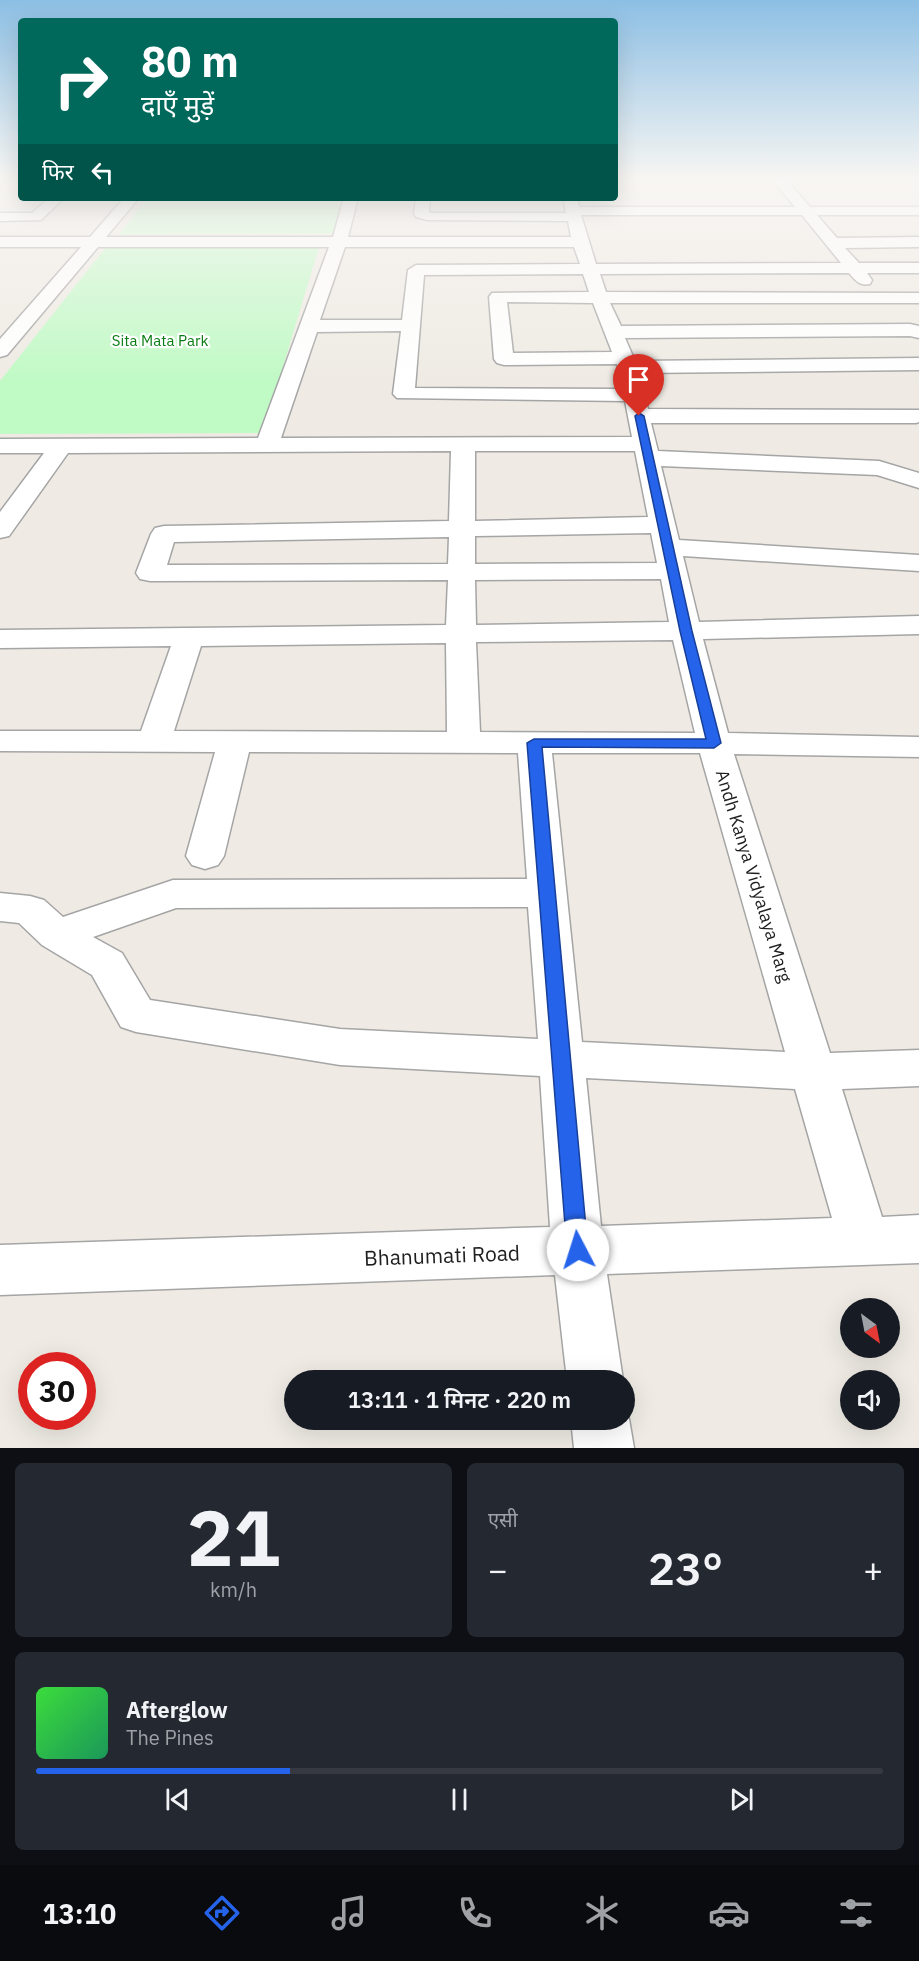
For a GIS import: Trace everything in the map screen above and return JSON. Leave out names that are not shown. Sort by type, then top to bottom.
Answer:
[{"type":"street","points":[[0,351],[91,246]]},
{"type":"street","points":[[267,445],[338,246]]},
{"type":"street","points":[[508,246],[416,270],[404,394],[903,396]]},
{"type":"street","name":"Andh Kanya Vidyalaya Marg","points":[[584,246],[633,396],[686,631],[714,743],[864,1240]]},
{"type":"street","points":[[700,246],[855,269],[919,268]]},
{"type":"street","points":[[834,246],[880,298],[916,334]]},
{"type":"street","points":[[919,298],[498,297],[504,359],[557,355],[633,396],[919,481]]},
{"type":"street","points":[[309,326],[411,325]]},
{"type":"street","points":[[0,446],[463,444],[633,396],[916,334]]},
{"type":"street","points":[[903,396],[919,364]]},
{"type":"street","points":[[633,396],[903,396]]},
{"type":"street","points":[[463,444],[461,633],[464,743]]},
{"type":"street","points":[[0,530],[61,446]]},
{"type":"street","points":[[668,548],[461,573],[150,573],[164,534],[461,528],[668,548],[919,563]]},
{"type":"street","points":[[0,639],[686,631],[919,625]]},
{"type":"street","points":[[154,742],[189,637]]},
{"type":"street","points":[[0,741],[714,743],[919,747]]},
{"type":"street","points":[[206,856],[235,742]]},
{"type":"street","points":[[534,743],[578,1250],[594,1370]]},
{"type":"street","points":[[56,935],[173,894],[548,892]]},
{"type":"street","points":[[0,906],[30,910],[56,935],[107,964],[136,1015],[340,1047],[814,1072],[919,1068]]},
{"type":"street","name":"Bhanumati Road","points":[[0,1270],[919,1239]]},
{"type":"street","points":[[602,1430],[604,1448]]},
{"type":"green space","name":"Sita Mata Park","points":[[106,247],[319,247],[263,433],[0,434],[0,381]]},
{"type":"route","points":[[578,1250],[534,743],[714,743],[686,631],[639,416]]}]
